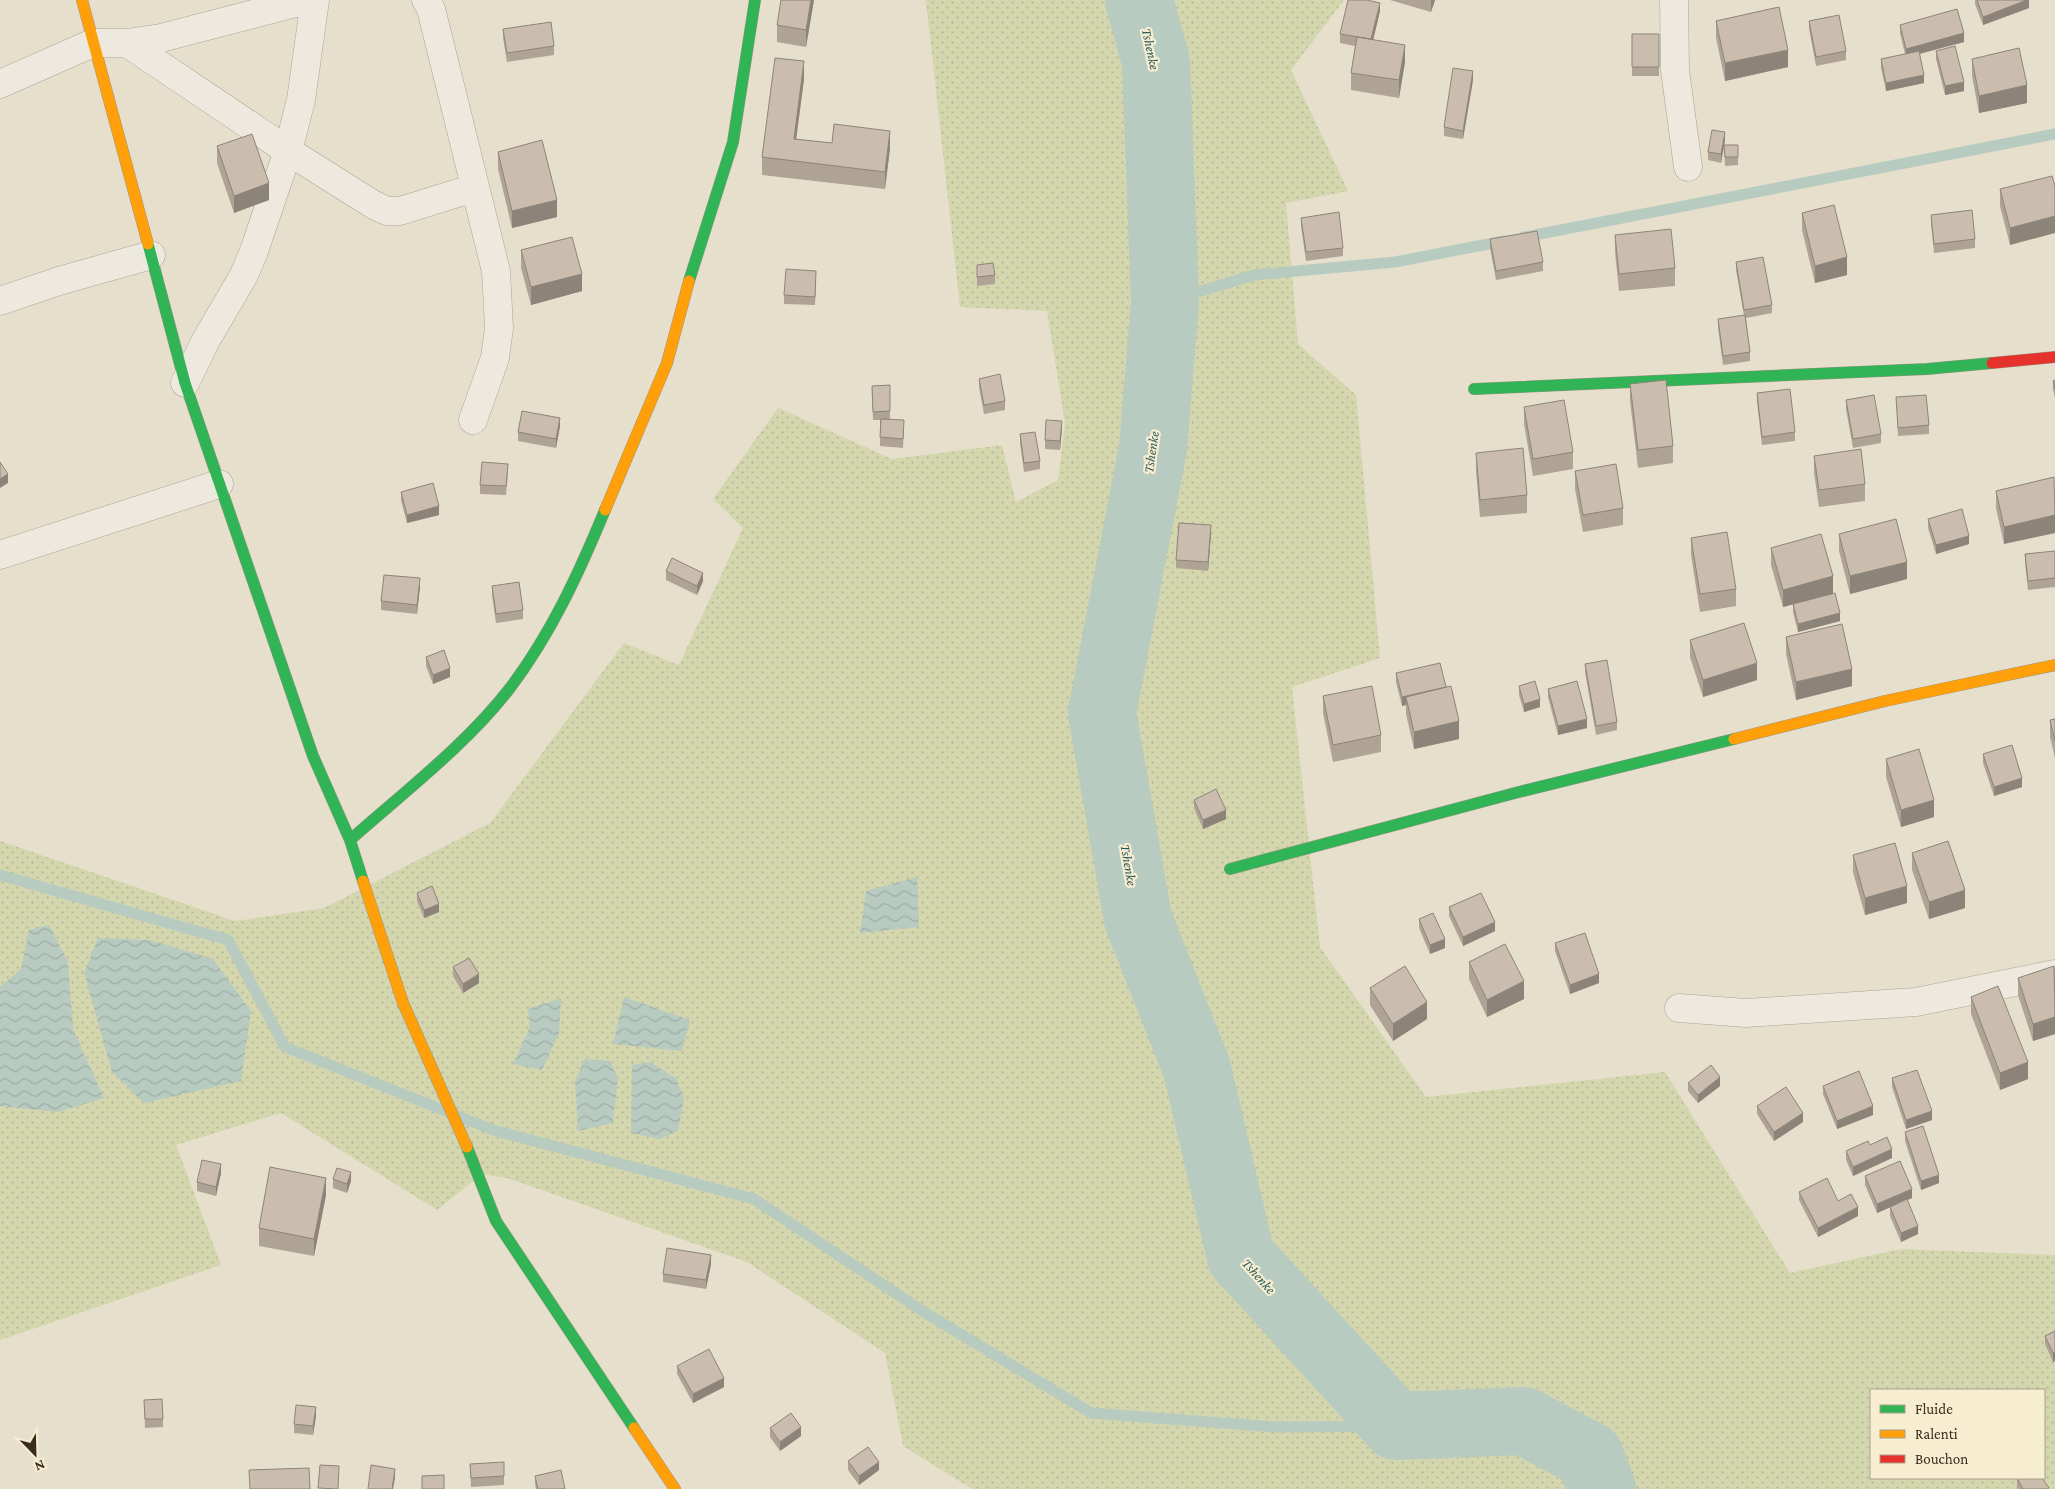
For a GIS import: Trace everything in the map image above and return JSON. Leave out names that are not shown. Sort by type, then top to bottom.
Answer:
[{"type":"street","points":[[82,0],[184,383],[313,756],[350,840],[403,1003],[459,1126],[496,1221],[675,1489]]},
{"type":"street","points":[[0,84],[93,43],[128,43],[161,38],[307,0]]},
{"type":"street","points":[[184,383],[206,340],[244,275],[254,251],[288,151],[300,100],[315,0]]},
{"type":"street","points":[[426,0],[431,9],[496,271],[499,328],[496,358],[474,420]]},
{"type":"street","points":[[350,840],[469,734],[510,688],[556,619],[590,546],[667,363],[696,254],[732,142],[756,0]]},
{"type":"street","points":[[1674,0],[1675,70],[1688,167]]},
{"type":"street","points":[[128,43],[288,151],[374,205],[388,211],[400,210],[474,188]]},
{"type":"street","points":[[0,301],[59,281],[150,255]]},
{"type":"street","points":[[1474,389],[1927,369],[2055,357]]},
{"type":"street","points":[[0,555],[219,484]]},
{"type":"street","points":[[1230,869],[1515,793],[1876,703],[2055,664]]},
{"type":"street","points":[[1679,1008],[1746,1012],[1916,1002],[2055,974]]},
{"type":"green space","points":[[926,0],[1344,0],[1291,70],[1348,191],[1286,203],[1298,344],[1356,395],[1380,658],[1292,687],[1320,947],[1426,1097],[1665,1072],[1790,1273],[1901,1249],[2055,1255],[2055,1489],[972,1489],[903,1446],[885,1353],[747,1262],[507,1178],[482,1174],[437,1210],[281,1113],[176,1145],[221,1265],[0,1340],[0,841],[235,921],[324,908],[490,823],[624,643],[679,665],[743,528],[713,499],[778,408],[892,459],[1002,445],[1016,502],[1058,480],[1065,423],[1047,311],[960,307]]},
{"type":"water","points":[[917,877],[919,927],[860,933],[866,891]]},
{"type":"water","points":[[49,925],[68,962],[73,1029],[104,1098],[58,1112],[0,1106],[0,987],[21,969],[29,930]]},
{"type":"water","points":[[98,938],[150,940],[213,959],[251,1011],[241,1081],[144,1103],[112,1072],[84,973]]},
{"type":"water","points":[[624,997],[690,1020],[682,1051],[613,1044]]},
{"type":"water","points":[[561,998],[559,1033],[542,1070],[513,1064],[530,1027],[528,1009]]},
{"type":"water","points":[[584,1059],[610,1061],[618,1078],[613,1123],[578,1131],[575,1082]]},
{"type":"water","points":[[650,1062],[676,1078],[684,1098],[678,1131],[660,1139],[631,1133],[632,1065]]},
{"type":"building","points":[[781,0],[811,0],[806,30],[777,25]]},
{"type":"building","points":[[1348,0],[1367,0],[1380,3],[1371,39],[1340,34]]},
{"type":"building","points":[[1977,0],[2027,0],[1983,17]]},
{"type":"building","points":[[1779,7],[1788,50],[1725,63],[1716,21]]},
{"type":"building","points":[[1957,9],[1964,33],[1906,49],[1900,25]]},
{"type":"building","points":[[1839,15],[1846,51],[1816,57],[1809,21]]},
{"type":"building","points":[[551,22],[554,46],[507,53],[503,29]]},
{"type":"building","points":[[1632,34],[1659,34],[1659,67],[1632,67]]},
{"type":"building","points":[[1357,37],[1405,45],[1399,80],[1351,73]]},
{"type":"building","points":[[1955,46],[1964,82],[1945,86],[1936,51]]},
{"type":"building","points":[[2019,48],[2027,85],[1979,96],[1972,59]]},
{"type":"building","points":[[1919,51],[1924,75],[1886,83],[1881,59]]},
{"type":"building","points":[[775,58],[804,61],[794,139],[832,143],[834,124],[890,131],[885,172],[762,157]]},
{"type":"building","points":[[1453,68],[1473,71],[1463,131],[1444,127]]},
{"type":"building","points":[[1712,130],[1725,132],[1721,154],[1708,152]]},
{"type":"building","points":[[252,134],[269,183],[234,196],[217,146]]},
{"type":"building","points":[[542,140],[557,200],[512,211],[498,152]]},
{"type":"building","points":[[1724,145],[1738,145],[1738,157],[1725,157]]},
{"type":"building","points":[[2052,176],[2055,186],[2055,216],[2010,228],[2000,189]]},
{"type":"building","points":[[1834,205],[1847,257],[1815,266],[1802,213]]},
{"type":"building","points":[[1972,210],[1975,239],[1934,244],[1931,215]]},
{"type":"building","points":[[1339,212],[1343,248],[1306,252],[1301,218]]},
{"type":"building","points":[[1671,229],[1675,268],[1619,274],[1615,235]]},
{"type":"building","points":[[1537,231],[1543,262],[1496,271],[1490,239]]},
{"type":"building","points":[[572,237],[582,274],[531,287],[521,250]]},
{"type":"building","points":[[1763,257],[1772,305],[1744,310],[1736,262]]},
{"type":"building","points":[[993,263],[995,275],[977,277],[977,265]]},
{"type":"building","points":[[786,269],[816,271],[815,297],[784,295]]},
{"type":"building","points":[[1745,315],[1750,352],[1723,356],[1718,319]]},
{"type":"building","points":[[1000,374],[1005,401],[984,405],[979,379]]},
{"type":"building","points":[[1666,380],[1673,446],[1638,450],[1630,384]]},
{"type":"building","points":[[890,385],[890,411],[873,412],[872,386]]},
{"type":"building","points":[[1790,389],[1795,432],[1762,437],[1757,393]]},
{"type":"building","points":[[1874,395],[1881,434],[1853,439],[1846,400]]},
{"type":"building","points":[[1926,395],[1929,425],[1898,428],[1896,397]]},
{"type":"building","points":[[1564,400],[1573,452],[1533,459],[1524,407]]},
{"type":"building","points":[[522,411],[560,418],[556,439],[518,432]]},
{"type":"building","points":[[881,419],[904,420],[903,439],[880,437]]},
{"type":"building","points":[[1046,420],[1062,421],[1060,441],[1045,440]]},
{"type":"building","points":[[1035,432],[1040,461],[1024,463],[1020,434]]},
{"type":"building","points":[[1523,448],[1527,495],[1480,500],[1476,453]]},
{"type":"building","points":[[1861,449],[1865,484],[1819,490],[1814,456]]},
{"type":"building","points":[[0,462],[8,474],[0,479]]},
{"type":"building","points":[[482,462],[508,464],[506,486],[480,485]]},
{"type":"building","points":[[1616,464],[1623,508],[1583,515],[1575,471]]},
{"type":"building","points":[[2054,477],[2055,515],[2004,527],[1996,491]]},
{"type":"building","points":[[433,483],[439,506],[407,515],[401,492]]},
{"type":"building","points":[[1962,509],[1969,536],[1936,545],[1928,519]]},
{"type":"building","points":[[1896,519],[1907,562],[1850,576],[1839,534]]},
{"type":"building","points":[[1179,523],[1211,525],[1208,562],[1176,560]]},
{"type":"building","points":[[1727,532],[1736,589],[1700,594],[1691,538]]},
{"type":"building","points":[[1821,534],[1833,576],[1783,590],[1771,548]]},
{"type":"building","points":[[2055,551],[2055,578],[2028,581],[2025,554]]},
{"type":"building","points":[[672,558],[703,573],[697,586],[666,571]]},
{"type":"building","points":[[384,575],[420,578],[417,605],[381,601]]},
{"type":"building","points":[[519,582],[523,610],[496,614],[492,586]]},
{"type":"building","points":[[1835,593],[1840,613],[1798,624],[1793,604]]},
{"type":"building","points":[[1744,623],[1757,663],[1703,680],[1690,640]]},
{"type":"building","points":[[1842,624],[1852,669],[1796,682],[1786,637]]},
{"type":"building","points":[[444,650],[450,668],[433,675],[426,657]]},
{"type":"building","points":[[1607,660],[1617,722],[1596,726],[1585,664]]},
{"type":"building","points":[[1440,663],[1446,687],[1402,697],[1396,673]]},
{"type":"building","points":[[1535,681],[1540,699],[1524,704],[1519,686]]},
{"type":"building","points":[[1577,681],[1587,719],[1558,726],[1548,689]]},
{"type":"building","points":[[1372,686],[1381,735],[1333,745],[1323,696]]},
{"type":"building","points":[[1451,686],[1459,721],[1414,732],[1406,697]]},
{"type":"building","points":[[2055,719],[2055,741],[2050,720]]},
{"type":"building","points":[[2012,745],[2022,778],[1994,787],[1983,754]]},
{"type":"building","points":[[1919,749],[1934,800],[1901,810],[1886,759]]},
{"type":"building","points":[[1216,789],[1226,810],[1203,820],[1194,800]]},
{"type":"building","points":[[1948,841],[1965,890],[1929,902],[1912,853]]},
{"type":"building","points":[[1895,843],[1907,886],[1865,898],[1853,855]]},
{"type":"building","points":[[432,886],[439,904],[424,910],[417,893]]},
{"type":"building","points":[[1481,893],[1495,922],[1463,937],[1449,907]]},
{"type":"building","points":[[1433,913],[1445,939],[1430,945],[1419,919]]},
{"type":"building","points":[[1585,933],[1599,974],[1570,985],[1555,943]]},
{"type":"building","points":[[1505,944],[1524,981],[1487,1000],[1469,962]]},
{"type":"building","points":[[469,958],[479,974],[463,984],[453,967]]},
{"type":"building","points":[[1405,966],[1427,1002],[1393,1024],[1370,988]]},
{"type":"building","points":[[2054,966],[2055,1017],[2033,1024],[2018,978]]},
{"type":"building","points":[[1998,986],[2028,1062],[2000,1073],[1971,997]]},
{"type":"building","points":[[1711,1065],[1720,1077],[1698,1095],[1688,1083]]},
{"type":"building","points":[[1917,1070],[1932,1111],[1906,1120],[1892,1078]]},
{"type":"building","points":[[1859,1071],[1873,1106],[1837,1121],[1823,1086]]},
{"type":"building","points":[[1786,1087],[1803,1113],[1774,1132],[1757,1106]]},
{"type":"building","points":[[1923,1126],[1939,1175],[1921,1181],[1905,1132]]},
{"type":"building","points":[[1887,1137],[1892,1149],[1853,1167],[1846,1151],[1868,1141],[1870,1145]]},
{"type":"building","points":[[202,1160],[221,1164],[216,1187],[197,1182]]},
{"type":"building","points":[[1900,1161],[1912,1189],[1877,1204],[1865,1176]]},
{"type":"building","points":[[270,1167],[326,1178],[314,1239],[259,1228]]},
{"type":"building","points":[[337,1168],[351,1172],[347,1184],[333,1179]]},
{"type":"building","points":[[1827,1178],[1838,1201],[1851,1194],[1858,1207],[1818,1228],[1799,1192]]},
{"type":"building","points":[[1907,1199],[1918,1226],[1901,1233],[1890,1207]]},
{"type":"building","points":[[667,1248],[711,1255],[706,1280],[663,1274]]},
{"type":"building","points":[[2055,1331],[2055,1352],[2053,1353],[2045,1336]]},
{"type":"building","points":[[709,1349],[724,1378],[693,1394],[677,1366]]},
{"type":"building","points":[[162,1399],[163,1419],[145,1419],[144,1400]]},
{"type":"building","points":[[296,1405],[316,1407],[313,1426],[294,1424]]},
{"type":"building","points":[[791,1413],[801,1427],[780,1442],[770,1428]]},
{"type":"building","points":[[868,1447],[879,1462],[859,1476],[848,1461]]},
{"type":"building","points":[[504,1462],[504,1476],[471,1478],[470,1464]]},
{"type":"building","points":[[320,1465],[339,1466],[338,1489],[318,1488]]},
{"type":"building","points":[[371,1465],[395,1469],[392,1489],[368,1489]]},
{"type":"building","points":[[309,1468],[310,1489],[250,1489],[249,1470]]},
{"type":"building","points":[[561,1470],[565,1489],[538,1489],[535,1476]]},
{"type":"building","points":[[444,1475],[444,1489],[422,1489],[422,1476]]},
{"type":"building","points":[[2018,1479],[2043,1479],[2049,1488],[2047,1489],[2023,1489]]},
{"type":"waterway","name":"Tshenke","points":[[1139,0],[1156,62],[1165,302],[1153,448],[1102,713],[1138,919],[1197,1069],[1241,1257],[1396,1426],[1524,1421],[1590,1456],[1602,1489]]},
{"type":"waterway","points":[[1524,237],[2055,134]]},
{"type":"waterway","points":[[1165,302],[1254,275],[1395,262],[1504,241]]},
{"type":"waterway","points":[[0,875],[228,940],[285,1047],[493,1130],[754,1199],[924,1312],[1091,1413],[1276,1427],[1396,1426]]},
{"type":"traffic: fast","points":[[689,281],[733,142],[755,0]]},
{"type":"traffic: fast","points":[[148,244],[185,383],[313,756],[350,840],[363,881]]},
{"type":"traffic: fast","points":[[1474,389],[1927,369],[1992,363]]},
{"type":"traffic: fast","points":[[350,840],[454,748],[493,709],[510,688],[551,625],[585,557],[605,510]]},
{"type":"traffic: fast","points":[[1230,869],[1515,793],[1734,739]]},
{"type":"traffic: fast","points":[[467,1147],[496,1221],[634,1428]]},
{"type":"traffic: slow","points":[[82,0],[148,244]]},
{"type":"traffic: slow","points":[[605,510],[667,363],[689,281]]},
{"type":"traffic: slow","points":[[1734,739],[1885,701],[2055,665]]},
{"type":"traffic: slow","points":[[363,881],[403,1003],[467,1147]]},
{"type":"traffic: slow","points":[[634,1428],[675,1489]]},
{"type":"traffic: jam","points":[[1992,363],[2055,357]]}]
